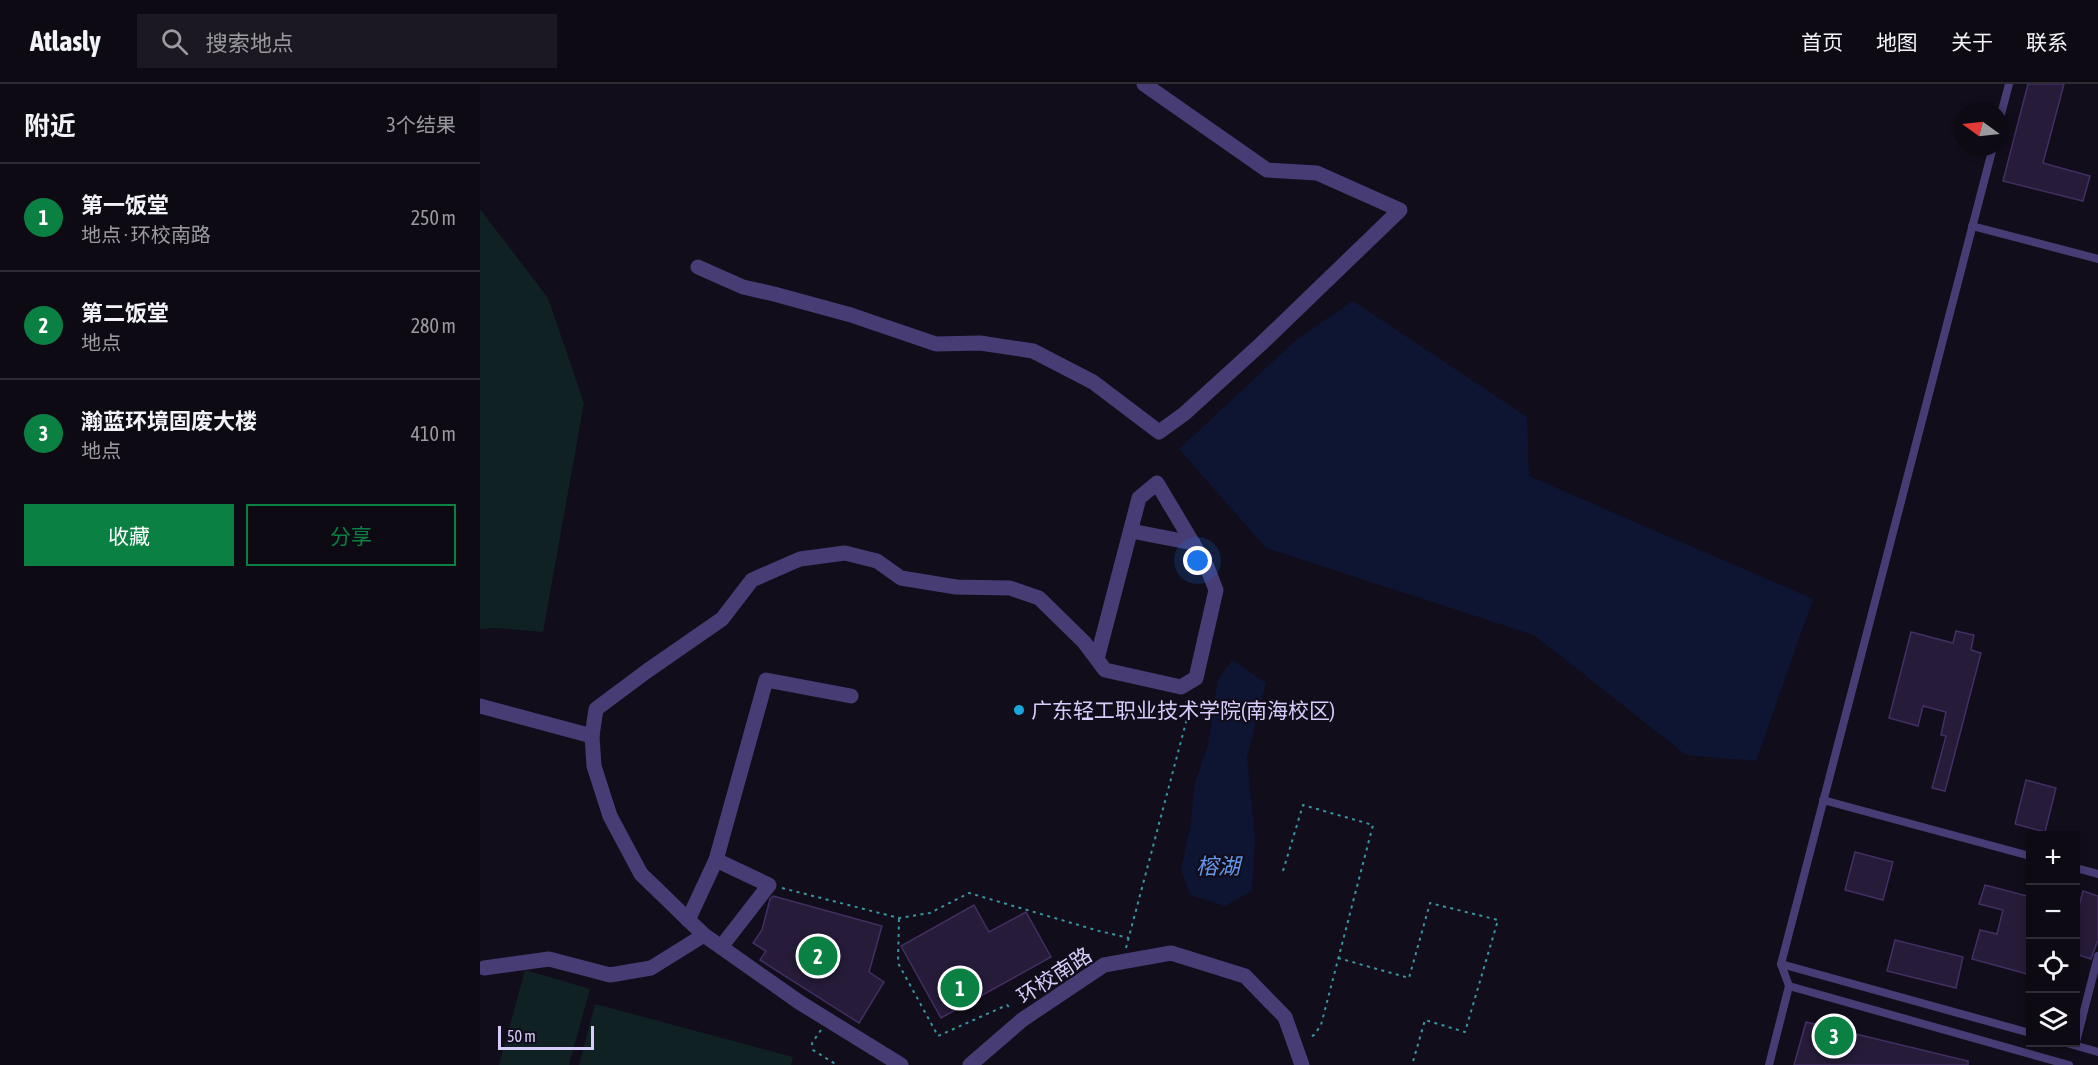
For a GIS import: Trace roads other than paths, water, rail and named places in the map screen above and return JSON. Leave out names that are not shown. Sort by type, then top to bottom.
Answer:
[{"type":"street","points":[[698,267],[743,287],[851,315],[936,344],[980,343],[1033,351],[1093,382],[1159,432],[1184,414],[1262,344],[1400,210],[1317,173],[1267,170],[1144,84]]},
{"type":"street","points":[[901,1065],[828,1020],[704,935],[641,874],[615,826],[594,766],[592,736],[596,709],[647,670],[722,619],[752,580],[800,559],[844,553],[877,561],[901,578],[956,587],[1010,588],[1039,598],[1084,642],[1105,670],[1181,687],[1196,678],[1216,590],[1208,567],[1157,483],[1139,498],[1097,659]]},
{"type":"street","points":[[1131,531],[1193,543]]},
{"type":"street","points":[[688,920],[716,860],[766,680],[851,696]]},
{"type":"street","points":[[480,706],[592,736]]},
{"type":"street","points":[[716,860],[769,885],[721,947]]},
{"type":"street","points":[[484,968],[549,959],[610,975],[651,968],[704,935]]},
{"type":"street","name":"环校南路","points":[[970,1065],[1022,1020],[1104,965],[1171,953],[1245,976],[1285,1017],[1302,1065]]},
{"type":"lane","points":[[2004,102],[2009,84]]},
{"type":"lane","points":[[1769,1065],[1789,986],[1782,964],[1990,156]]},
{"type":"lane","points":[[1972,226],[2098,259]]},
{"type":"lane","points":[[1823,800],[2026,855]]},
{"type":"lane","points":[[2080,869],[2098,874]]},
{"type":"lane","points":[[2080,1024],[2098,956]]},
{"type":"lane","points":[[1782,964],[2026,1032]]},
{"type":"lane","points":[[1789,986],[2069,1065]]},
{"type":"lane","points":[[2080,1045],[2098,1052]]},
{"type":"water","points":[[1353,301],[1527,417],[1529,476],[1813,599],[1756,761],[1686,755],[1534,635],[1266,548],[1179,449],[1297,339]]},
{"type":"water","name":"榕湖","points":[[1232,660],[1266,683],[1247,757],[1255,838],[1252,891],[1225,906],[1190,895],[1181,870],[1190,828],[1195,783],[1208,745],[1218,680]]},
{"type":"place","name":"广东轻工职业技术学院(南海校区)","points":[[1019,710]]},
{"type":"place","name":"第二饭堂","points":[[818,956]]},
{"type":"place","name":"第一饭堂","points":[[960,988]]},
{"type":"place","name":"瀚蓝环境固废大楼","points":[[1834,1036]]}]
